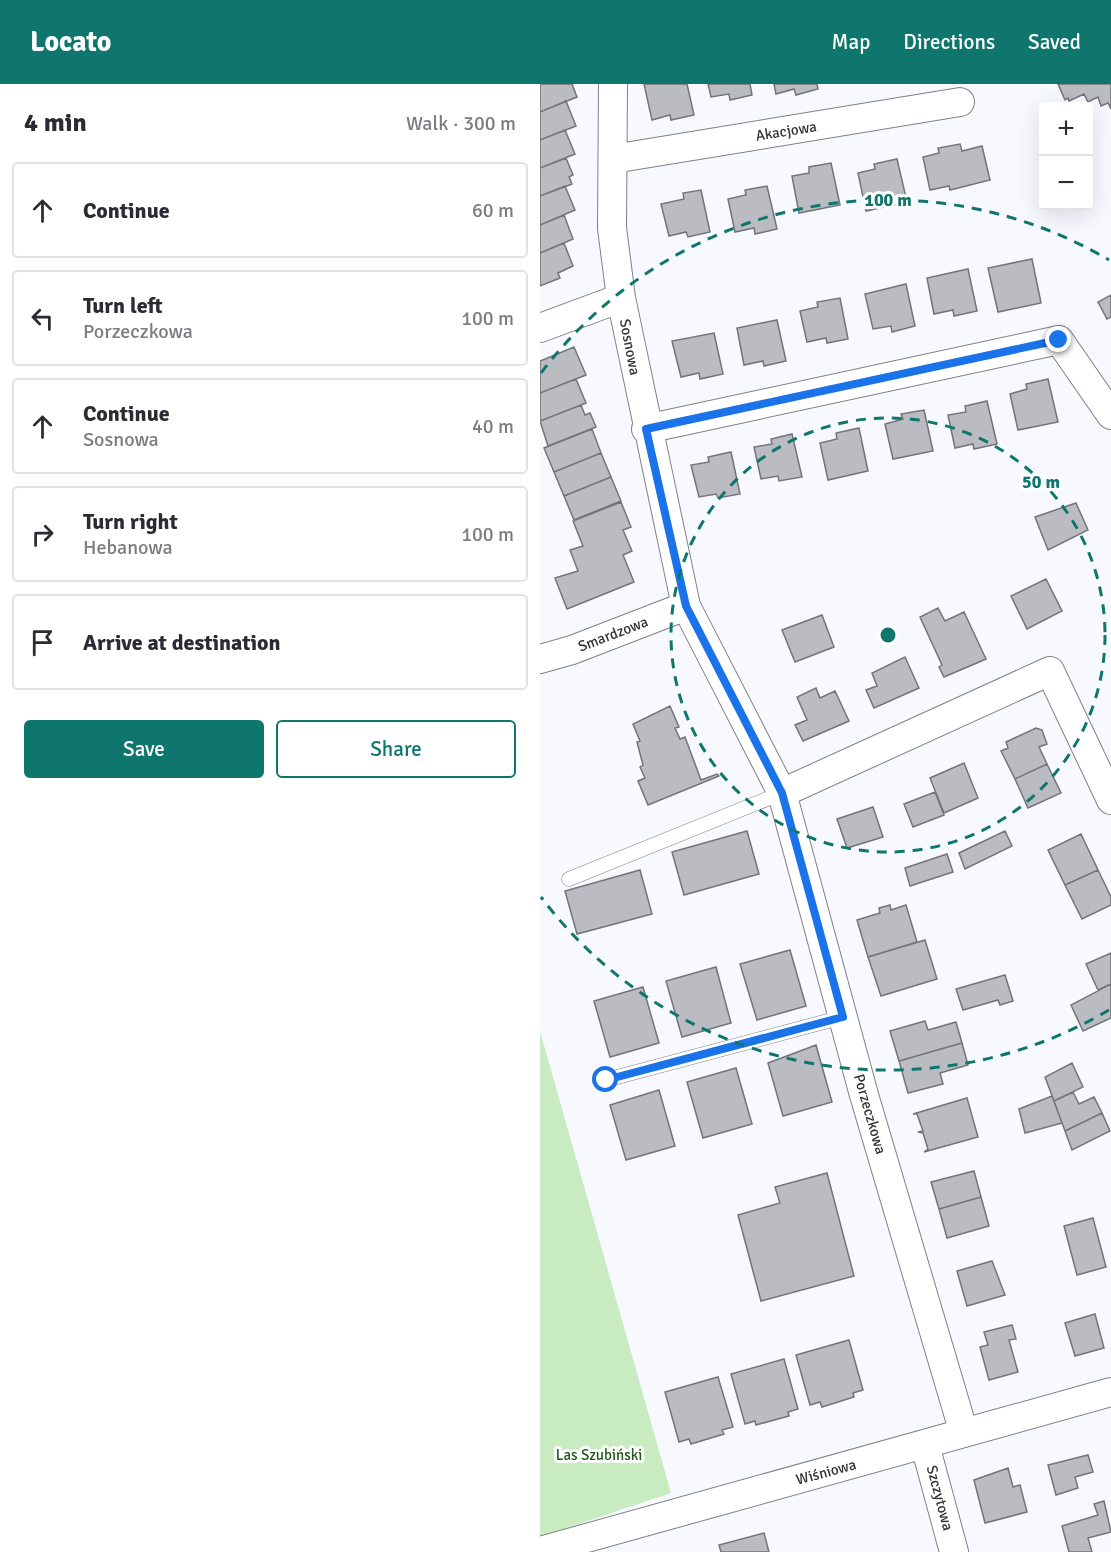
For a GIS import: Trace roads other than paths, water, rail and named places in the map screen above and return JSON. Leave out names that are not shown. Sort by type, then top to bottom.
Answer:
[{"type":"street","name":"Sosnowa","points":[[613,84],[612,228],[621,298],[646,429],[686,606]]},
{"type":"street","name":"Akacjowa","points":[[613,159],[960,102]]},
{"type":"street","points":[[540,328],[621,298]]},
{"type":"street","points":[[646,429],[1059,340],[1111,415]]},
{"type":"street","name":"Smardzowa","points":[[540,659],[572,650],[686,606]]},
{"type":"street","name":"Porzeczkowa","points":[[686,606],[782,793],[843,1017],[964,1433]]},
{"type":"street","points":[[782,793],[1050,671],[1111,800]]},
{"type":"street","name":"Wiśniowa","points":[[540,1551],[598,1544],[964,1433],[1111,1392]]},
{"type":"street","name":"Szczytowa","points":[[925,1445],[954,1552]]},
{"type":"lane","points":[[569,879],[782,793]]},
{"type":"lane","points":[[606,1080],[843,1017]]},
{"type":"park label","name":"Las Szubiński","points":[[599,1455]]}]
